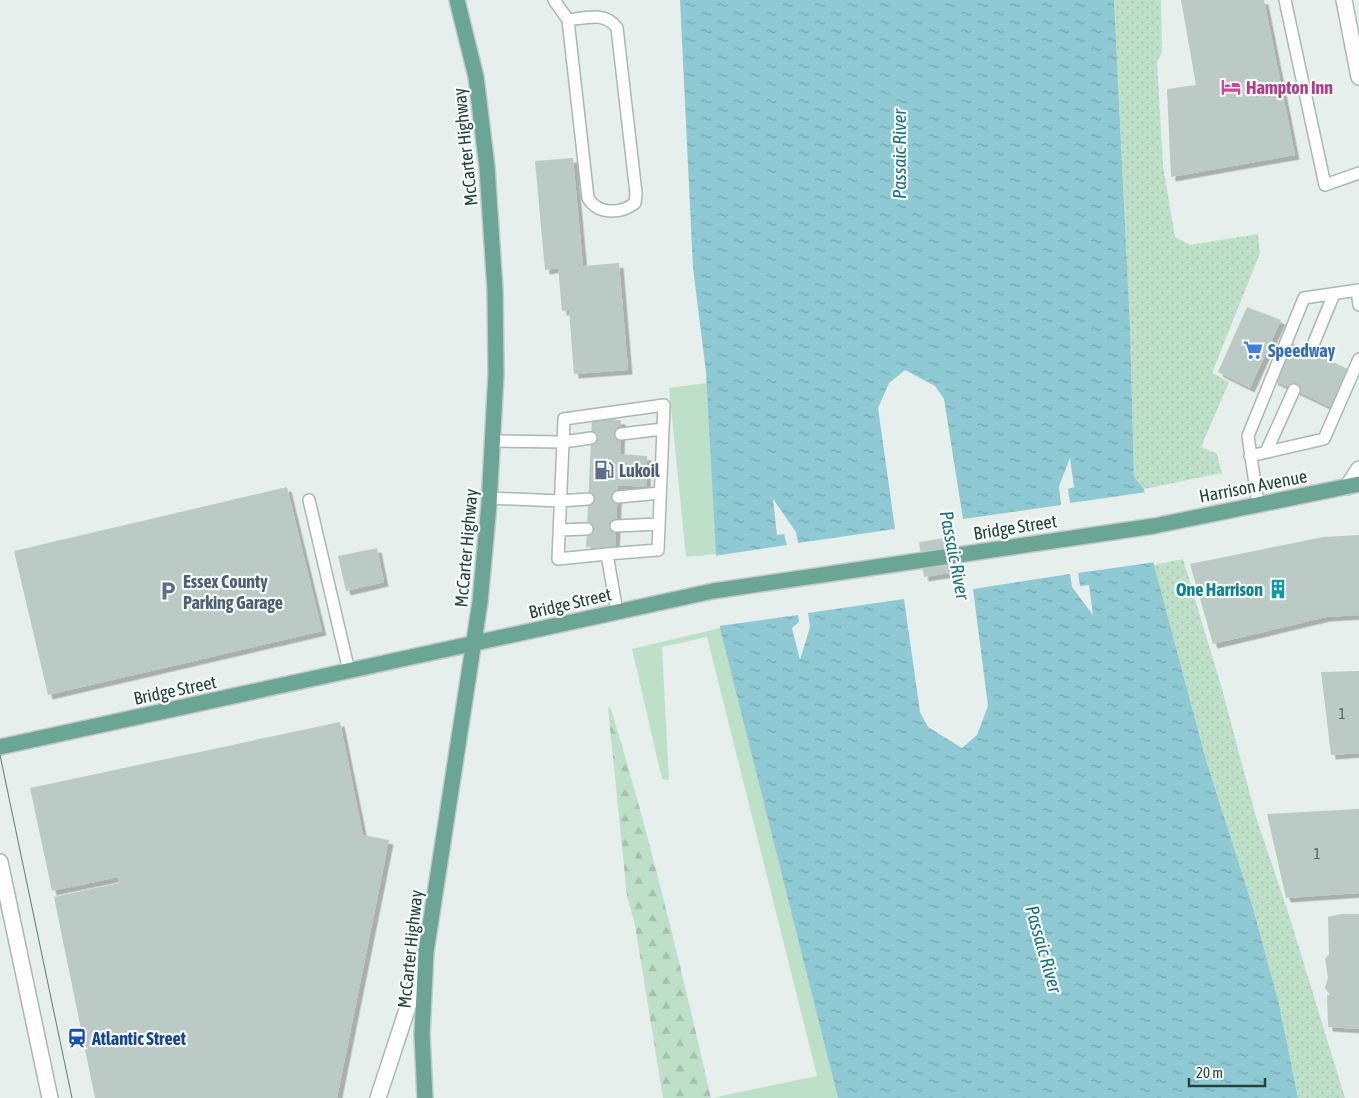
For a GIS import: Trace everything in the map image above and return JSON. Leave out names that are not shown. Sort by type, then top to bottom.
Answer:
[{"type":"main road","name":"McCarter Highway","points":[[425,1098],[422,1034],[426,952],[430,914],[474,644],[493,441],[496,324],[487,166],[476,77],[457,0]]},
{"type":"main road","name":"Harrison Avenue","points":[[1154,526],[1353,485]]},
{"type":"main road","name":"Bridge Street","points":[[0,747],[713,591],[1154,526]]},
{"type":"street","points":[[1344,0],[1359,77]]},
{"type":"street","points":[[1353,485],[1359,469]]},
{"type":"street","points":[[0,862],[50,1098]]},
{"type":"street","points":[[378,1098],[426,952]]},
{"type":"lane","points":[[554,0],[568,20],[588,198],[593,206],[603,211],[627,209],[635,203],[636,193],[616,28],[611,20],[604,16],[568,20]]},
{"type":"lane","points":[[1285,0],[1325,185],[1359,172]]},
{"type":"lane","points":[[1258,504],[1248,436],[1304,298],[1358,290],[1359,305]]},
{"type":"lane","points":[[1310,352],[1334,294]]},
{"type":"lane","points":[[1250,456],[1324,439],[1359,359]]},
{"type":"lane","points":[[1266,452],[1294,390]]},
{"type":"lane","points":[[664,405],[658,550],[558,559],[563,442],[564,419],[664,405]]},
{"type":"lane","points":[[621,434],[663,429]]},
{"type":"lane","points":[[493,441],[563,442],[591,438]]},
{"type":"lane","points":[[618,497],[660,493]]},
{"type":"lane","points":[[489,498],[560,501],[588,499]]},
{"type":"lane","points":[[309,500],[349,671]]},
{"type":"lane","points":[[616,526],[658,524]]},
{"type":"lane","points":[[559,530],[586,529]]},
{"type":"lane","points":[[606,554],[617,612]]},
{"type":"green space","points":[[1114,0],[1161,0],[1162,52],[1157,62],[1163,166],[1175,237],[1190,245],[1258,234],[1260,253],[1212,373],[1229,382],[1201,447],[1217,454],[1222,473],[1144,489],[1134,477],[1130,326]]},
{"type":"green space","points":[[707,383],[717,554],[686,557],[669,388]]},
{"type":"green space","points":[[1183,559],[1222,689],[1256,817],[1289,915],[1345,1098],[1298,1098],[1279,1004],[1253,908],[1206,760],[1154,565]]},
{"type":"green space","points":[[720,628],[730,661],[838,1098],[712,1098],[817,1076],[707,637],[662,647],[669,780],[662,779],[632,649]]},
{"type":"green space","points":[[608,708],[611,709],[652,854],[711,1098],[663,1098],[635,925],[627,896]]},
{"type":"water","name":"Passaic River","points":[[680,0],[1114,0],[1130,326],[1134,477],[1144,489],[1154,565],[1206,760],[1253,908],[1279,1004],[1298,1098],[838,1098],[720,628],[706,372],[693,268]]},
{"type":"pier","points":[[905,370],[935,386],[944,399],[963,519],[1061,505],[1059,486],[1070,458],[1074,487],[1068,489],[1070,503],[1147,492],[1156,562],[1078,573],[1080,586],[1089,585],[1093,615],[1072,587],[1070,574],[973,589],[988,706],[977,735],[962,748],[928,727],[920,712],[904,599],[808,613],[810,627],[800,660],[792,628],[799,622],[798,615],[719,626],[714,556],[787,545],[784,534],[777,535],[773,499],[796,532],[798,543],[895,529],[878,408],[889,383]]},
{"type":"building","name":"Hampton Inn","points":[[1181,0],[1264,0],[1295,155],[1171,177],[1167,89],[1196,85]]},
{"type":"building","points":[[573,158],[583,266],[619,263],[628,370],[574,374],[569,310],[562,311],[558,268],[545,270],[535,161]]},
{"type":"building","points":[[1247,307],[1281,320],[1250,388],[1218,372]]},
{"type":"building","points":[[1290,342],[1348,369],[1330,407],[1273,380]]},
{"type":"building","name":"Lukoil","points":[[592,418],[621,420],[620,454],[647,456],[646,487],[618,485],[615,549],[586,547]]},
{"type":"building","name":"Essex County Parking Garage","points":[[287,487],[322,631],[48,695],[14,551]]},
{"type":"building","name":"One Harrison","points":[[1359,535],[1359,615],[1326,617],[1213,644],[1190,564],[1324,537]]},
{"type":"building","points":[[944,538],[949,573],[924,577],[919,542]]},
{"type":"building","points":[[377,548],[384,582],[346,591],[338,556]]},
{"type":"building","points":[[1359,671],[1359,753],[1331,755],[1321,672]]},
{"type":"building","points":[[340,722],[363,835],[389,840],[337,1098],[95,1098],[54,897],[119,883],[118,877],[52,891],[30,788]]},
{"type":"building","points":[[1359,809],[1359,893],[1286,898],[1267,814]]},
{"type":"building","points":[[1341,914],[1359,914],[1359,1029],[1328,1027],[1327,995],[1330,995],[1325,988],[1328,978],[1325,958],[1329,955],[1328,917]]},
{"type":"tram line","points":[[0,755],[72,1098]]},
{"type":"place","name":"Hampton Inn","points":[[1231,87]]},
{"type":"place","name":"Speedway","points":[[1253,350]]},
{"type":"place","name":"Lukoil","points":[[604,470]]},
{"type":"place","name":"One Harrison","points":[[1278,589]]},
{"type":"place","name":"Essex County Parking Garage","points":[[168,591]]},
{"type":"place","name":"Atlantic Street","points":[[77,1038]]}]
